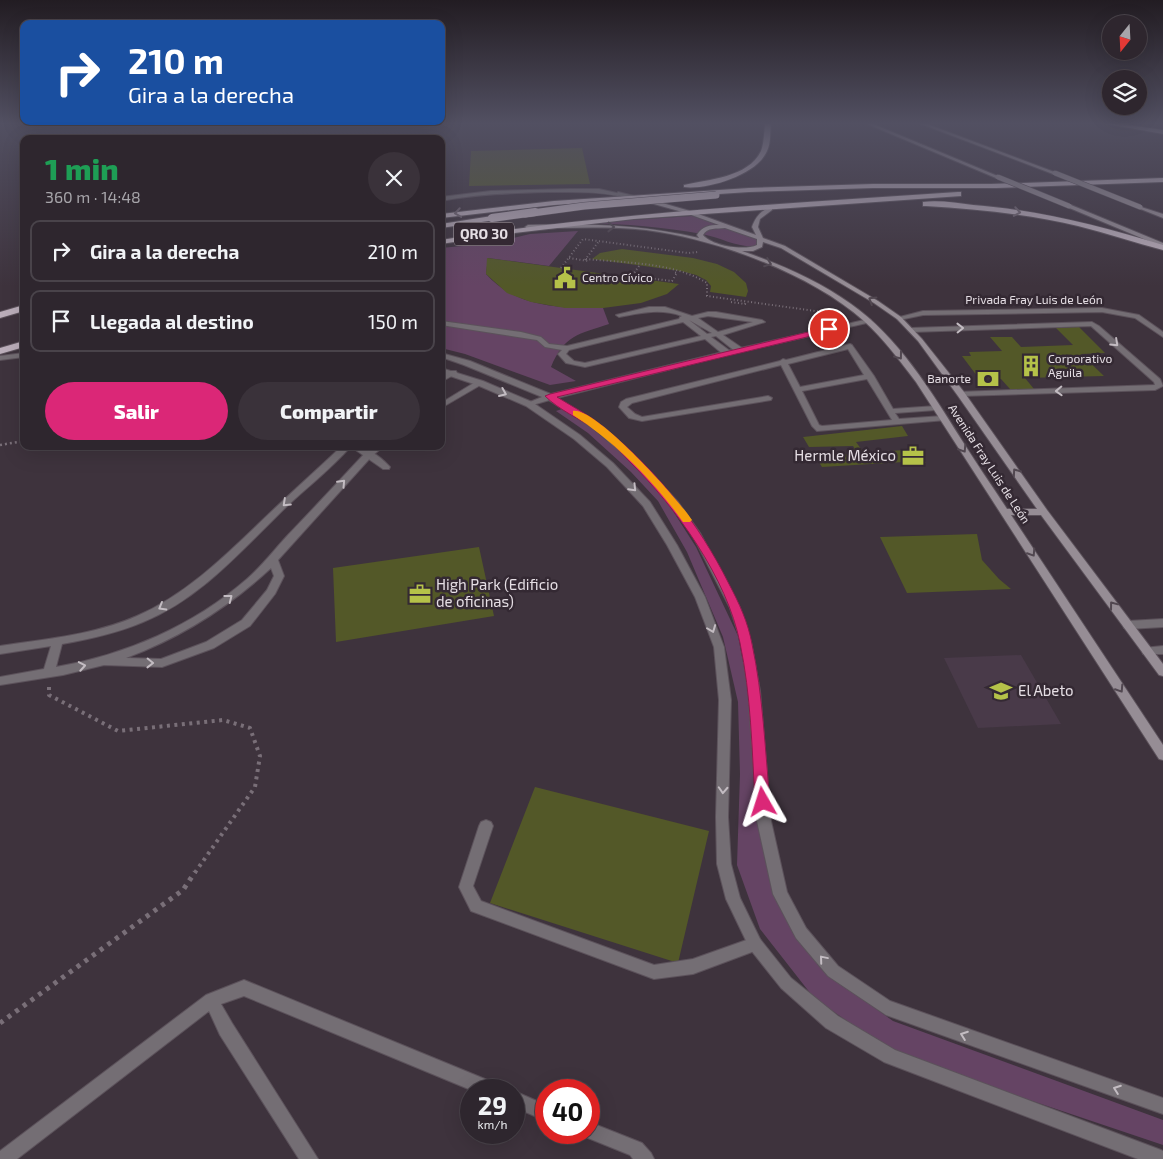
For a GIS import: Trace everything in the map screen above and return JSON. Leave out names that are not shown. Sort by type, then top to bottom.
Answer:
[{"type":"highway","points":[[608,198],[618,194],[687,186],[722,178]]},
{"type":"highway","points":[[1049,184],[1163,180]]},
{"type":"highway","name":"QRO 30","points":[[445,225],[584,206],[718,198],[1049,184]]},
{"type":"highway","points":[[635,197],[771,190],[937,185],[996,186]]},
{"type":"highway","points":[[730,201],[1163,187]]},
{"type":"highway","points":[[688,212],[958,194]]},
{"type":"highway","name":"QRO 30","points":[[445,216],[558,202],[635,197]]},
{"type":"highway","name":"QRO 30","points":[[445,231],[594,210],[718,198]]},
{"type":"highway","points":[[445,236],[524,223],[605,214],[614,210],[613,207],[597,203],[558,202]]},
{"type":"highway","points":[[688,212],[895,203],[951,205],[1008,211],[1071,221],[1163,247]]},
{"type":"highway","name":"QRO 30","points":[[445,241],[528,226],[688,212]]},
{"type":"highway","points":[[0,314],[20,309]]},
{"type":"highway","points":[[0,351],[20,345]]},
{"type":"main road","points":[[1001,178],[1163,247]]},
{"type":"main road","points":[[1068,178],[1163,216]]},
{"type":"main road","name":"Avenida Fray Luis de León","points":[[635,197],[688,212],[783,247],[899,318],[911,330],[961,394],[1044,512],[1163,672]]},
{"type":"main road","points":[[726,248],[753,249],[760,246],[760,238],[755,227],[758,218],[770,209]]},
{"type":"main road","name":"Avenida Fray Luis de León","points":[[528,226],[628,227],[677,233],[704,240],[766,262],[819,286],[869,321],[886,338],[936,408],[1163,755]]},
{"type":"main road","points":[[704,240],[700,235],[706,229],[718,227],[736,229]]},
{"type":"main road","points":[[1005,512],[1044,512]]},
{"type":"street","points":[[468,193],[474,186]]},
{"type":"street","points":[[484,186],[491,192]]},
{"type":"street","points":[[445,198],[468,193],[599,190],[635,197]]},
{"type":"street","points":[[619,315],[655,309],[677,312],[694,318],[739,350]]},
{"type":"street","name":"Privada Fray Luis de León","points":[[899,318],[923,313],[1102,310],[1137,316],[1163,334]]},
{"type":"street","points":[[677,312],[684,320],[727,353]]},
{"type":"street","points":[[445,324],[521,334],[539,338],[547,346],[567,348],[716,314],[762,322],[585,365],[574,364],[565,360],[562,354],[567,348]]},
{"type":"street","points":[[529,404],[550,396],[739,350],[869,321]]},
{"type":"street","points":[[911,330],[1092,324],[1130,357],[1159,386],[1155,388],[961,394]]},
{"type":"street","points":[[768,398],[642,419],[632,416],[623,407],[629,401],[783,361],[850,346],[897,422]]},
{"type":"street","points":[[0,358],[20,356]]},
{"type":"street","points":[[445,357],[476,367],[550,396],[600,429],[633,459],[675,504],[697,535],[735,608],[746,642],[754,691],[764,821],[780,894],[801,932],[833,971],[886,1007],[1163,1106]]},
{"type":"street","points":[[783,361],[816,426],[820,429],[942,418]]},
{"type":"street","points":[[447,371],[529,404],[577,437],[610,464],[647,504],[700,597],[719,646],[725,700],[722,817],[724,864],[733,899],[755,944],[786,983],[832,1022],[890,1056],[1161,1159]]},
{"type":"street","points":[[798,390],[870,376]]},
{"type":"street","points":[[445,404],[480,383]]},
{"type":"street","points":[[891,411],[936,408]]},
{"type":"street","points":[[0,650],[99,632],[141,619],[198,587],[240,550],[280,508],[343,450]]},
{"type":"street","points":[[362,450],[386,467]]},
{"type":"street","points":[[0,681],[101,662],[161,640],[224,602],[274,561],[284,546],[374,450]]},
{"type":"street","points":[[101,662],[162,663],[210,645],[246,623],[271,592],[279,576],[274,561]]},
{"type":"street","points":[[1128,624],[1163,623]]},
{"type":"street","points":[[49,672],[58,640]]},
{"type":"street","points":[[1147,651],[1163,650]]},
{"type":"street","points":[[486,826],[466,887],[476,906],[654,972],[671,972],[702,964],[755,944]]},
{"type":"street","points":[[3,1159],[212,1000],[244,988],[464,1079]]},
{"type":"street","points":[[212,1000],[226,1029],[309,1159]]},
{"type":"street","points":[[600,1134],[636,1149],[645,1159]]},
{"type":"path","points":[[561,268],[583,239],[688,253],[726,248]]},
{"type":"path","points":[[585,259],[600,240]]},
{"type":"path","points":[[568,258],[685,273],[707,283],[707,296],[843,315]]},
{"type":"path","points":[[638,267],[632,276],[672,281],[677,273],[665,270]]},
{"type":"path","points":[[0,444],[20,442]]},
{"type":"path","points":[[0,1022],[183,890],[255,787],[260,756],[250,728],[223,720],[118,731],[49,695],[49,672]]},
{"type":"shaded area","points":[[692,216],[758,238],[760,242],[755,247],[734,244],[702,234],[673,229],[586,223]]},
{"type":"shaded area","points":[[578,231],[549,266],[488,258],[486,274],[511,294],[525,300],[555,306],[603,308],[609,324],[574,337],[567,342],[561,348],[551,367],[576,381],[550,385],[465,354],[445,349],[445,248],[493,243],[530,234]]},
{"type":"shaded area","points":[[562,409],[593,429],[637,467],[664,497],[696,547],[738,636],[751,704],[754,776],[765,860],[784,916],[833,978],[893,1021],[1163,1120],[1163,1145],[896,1055],[814,998],[760,929],[737,865],[740,774],[738,702],[723,637],[687,552],[658,501],[631,472],[588,433],[556,411]]},
{"type":"shaded area","name":"El Abeto","points":[[1021,655],[1061,724],[978,728],[944,658]]},
{"type":"building","points":[[469,178],[589,178],[590,184],[469,186]]},
{"type":"building","points":[[622,249],[693,258],[717,264],[734,272],[746,283],[748,291],[746,297],[710,292],[711,286],[706,280],[681,271],[592,259],[600,253]]},
{"type":"building","name":"Centro Cívico","points":[[487,258],[679,284],[667,294],[641,303],[603,308],[565,308],[531,302],[507,293],[486,274]]},
{"type":"building","name":"Corporativo Aguila","points":[[1079,327],[1105,353],[1081,354],[1104,376],[1025,378],[1034,389],[1010,389],[1001,379],[977,376],[962,356],[971,356],[969,352],[1002,351],[990,337],[1012,337],[1021,347],[1073,345],[1056,328]]},
{"type":"building","points":[[902,426],[908,436],[856,442],[864,453],[917,449],[926,463],[906,464],[904,462],[822,467],[815,456],[850,454],[847,450],[855,449],[853,446],[809,447],[803,437]]},
{"type":"building","points":[[977,534],[982,560],[1011,589],[907,593],[880,537]]},
{"type":"building","points":[[479,547],[494,616],[336,642],[333,568]]},
{"type":"building","points":[[535,787],[709,831],[678,963],[490,903]]},
{"type":"slow traffic","points":[[576,413],[600,429],[633,459],[675,504],[686,520]]},
{"type":"place","name":"Centro Cívico","points":[[565,278]]},
{"type":"place","name":"Corporativo Aguila","points":[[1031,366]]},
{"type":"place","name":"Banorte","points":[[988,379]]},
{"type":"place","name":"Hermle México","points":[[913,456]]},
{"type":"place","name":"High Park (Edificio de oficinas)","points":[[420,594]]},
{"type":"place","name":"El Abeto","points":[[1001,691]]},
{"type":"route","points":[[763,802],[755,726],[754,691],[746,642],[735,608],[716,568],[697,535],[675,504],[633,459],[600,429],[550,396],[829,329]]}]
